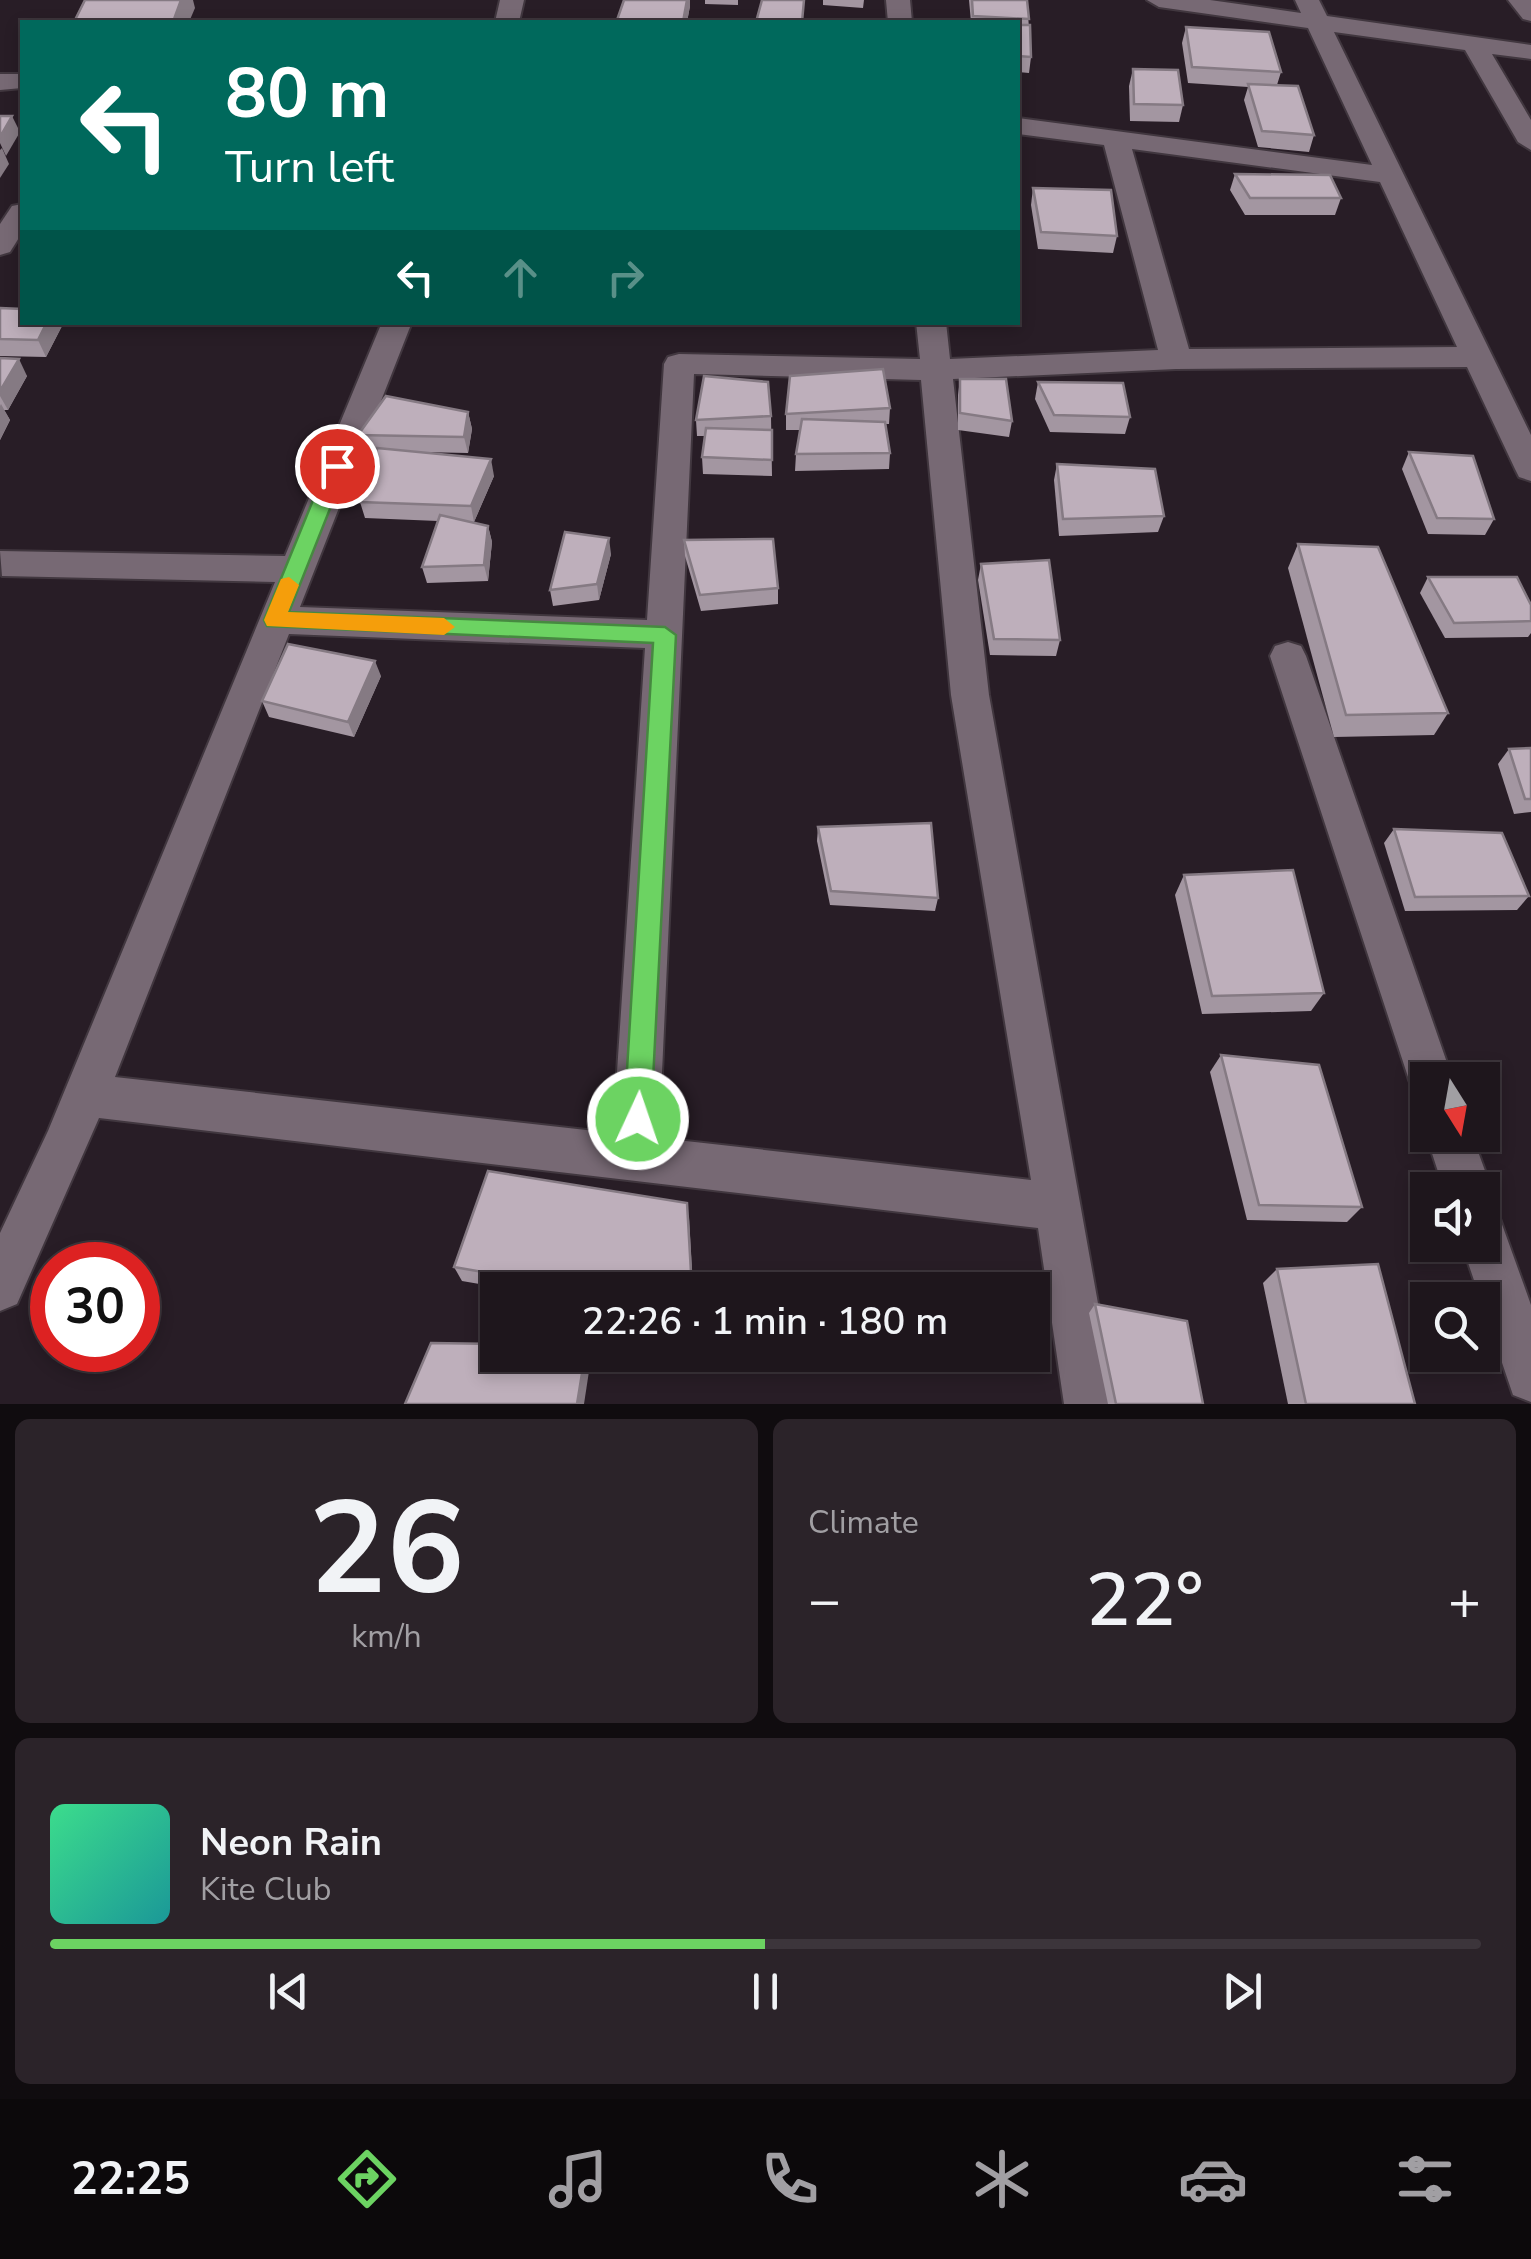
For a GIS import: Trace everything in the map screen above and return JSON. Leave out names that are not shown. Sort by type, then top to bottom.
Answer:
[{"type":"street","points":[[1159,0],[1310,11],[1474,46],[1531,52]]},
{"type":"street","points":[[1520,0],[1531,14]]},
{"type":"street","points":[[1310,11],[1531,469]]},
{"type":"street","points":[[1474,46],[1531,142]]},
{"type":"street","points":[[1020,126],[1388,175]]},
{"type":"street","points":[[1116,139],[1176,359]]},
{"type":"street","points":[[0,246],[20,215]]},
{"type":"street","points":[[0,1287],[84,1096],[396,325]]},
{"type":"street","points":[[931,325],[970,694],[1060,1207],[1090,1404]]},
{"type":"street","points":[[635,1156],[679,364],[936,370],[1176,359],[1476,357]]},
{"type":"street","points":[[2,563],[295,569]]},
{"type":"street","points":[[274,620],[665,635]]},
{"type":"street","points":[[1288,656],[1425,1062]]},
{"type":"street","points":[[84,1096],[1060,1207]]},
{"type":"street","points":[[1492,1262],[1531,1377]]},
{"type":"building","points":[[85,0],[181,0],[174,20],[75,20]]},
{"type":"building","points":[[624,0],[687,0],[683,20],[617,20]]},
{"type":"building","points":[[762,0],[804,0],[802,20],[757,20]]},
{"type":"building","points":[[972,0],[1027,0],[1029,19],[973,16]]},
{"type":"building","points":[[1020,25],[1030,25],[1031,57],[1020,56]]},
{"type":"building","points":[[1186,27],[1269,32],[1281,72],[1192,67]]},
{"type":"building","points":[[1133,69],[1178,70],[1183,105],[1134,104]]},
{"type":"building","points":[[1248,84],[1298,86],[1314,135],[1262,131]]},
{"type":"building","points":[[0,116],[12,116],[0,137]]},
{"type":"building","points":[[1235,174],[1330,175],[1341,198],[1250,198]]},
{"type":"building","points":[[1033,188],[1111,190],[1117,236],[1041,232]]},
{"type":"building","points":[[0,308],[20,309],[20,325],[46,325],[38,340],[0,339]]},
{"type":"building","points":[[0,358],[19,359],[0,391]]},
{"type":"building","points":[[883,369],[890,408],[786,414],[790,376]]},
{"type":"building","points":[[704,376],[768,382],[771,416],[696,420]]},
{"type":"building","points":[[960,379],[1006,379],[1012,421],[960,413]]},
{"type":"building","points":[[1038,382],[1123,383],[1130,417],[1054,415]]},
{"type":"building","points":[[386,396],[468,412],[464,437],[358,435]]},
{"type":"building","points":[[802,419],[885,422],[890,453],[796,454]]},
{"type":"building","points":[[706,428],[772,430],[772,460],[702,457]]},
{"type":"building","points":[[377,448],[491,459],[471,506],[360,502]]},
{"type":"building","points":[[1409,452],[1473,456],[1494,519],[1437,518]]},
{"type":"building","points":[[1057,464],[1155,469],[1164,516],[1063,519]]},
{"type":"building","points":[[440,515],[488,526],[484,565],[422,567]]},
{"type":"building","points":[[565,532],[609,538],[597,584],[550,590]]},
{"type":"building","points":[[773,539],[778,588],[700,595],[684,540]]},
{"type":"building","points":[[1298,544],[1378,547],[1448,713],[1346,715]]},
{"type":"building","points":[[1049,560],[1060,640],[994,639],[981,564]]},
{"type":"building","points":[[1428,577],[1517,577],[1531,605],[1531,621],[1454,623]]},
{"type":"building","points":[[288,644],[375,661],[348,722],[262,701]]},
{"type":"building","points":[[1531,748],[1531,799],[1525,799],[1509,749]]},
{"type":"building","points":[[931,823],[938,898],[831,891],[818,827]]},
{"type":"building","points":[[1394,829],[1502,833],[1529,896],[1415,897]]},
{"type":"building","points":[[1293,870],[1324,993],[1212,996],[1184,875]]},
{"type":"building","points":[[1221,1055],[1319,1065],[1362,1207],[1259,1205]]},
{"type":"building","points":[[488,1171],[687,1203],[691,1272],[483,1272],[454,1267]]},
{"type":"building","points":[[1378,1264],[1415,1404],[1306,1404],[1277,1269]]},
{"type":"building","points":[[1095,1304],[1187,1321],[1203,1404],[1116,1404]]},
{"type":"building","points":[[431,1343],[480,1344],[480,1372],[582,1372],[577,1404],[405,1404]]},
{"type":"slow traffic","points":[[289,585],[274,620],[444,627]]},
{"type":"route","points":[[337,466],[274,620],[665,635],[638,1119]]}]
